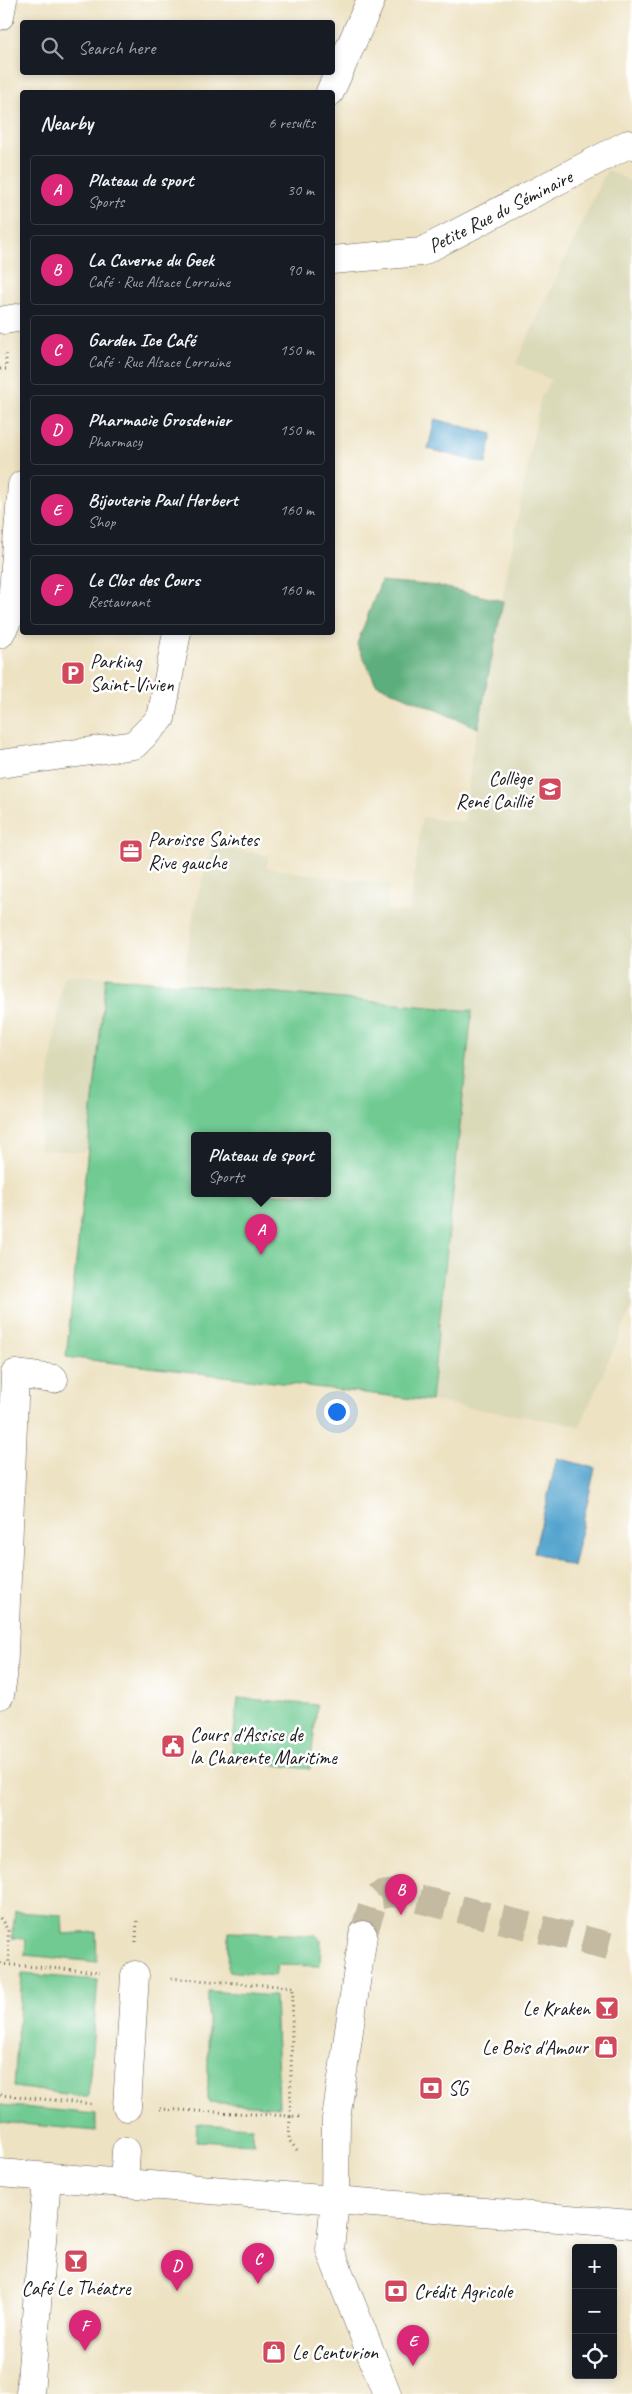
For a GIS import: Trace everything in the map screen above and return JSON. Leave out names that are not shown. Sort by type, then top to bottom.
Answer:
[{"type":"street","points":[[0,16],[3,0]]},
{"type":"street","points":[[331,90],[371,0]]},
{"type":"street","name":"Petite Rue du Séminaire","points":[[335,260],[421,252],[628,144],[632,145]]},
{"type":"street","points":[[0,634],[11,614],[20,509]]},
{"type":"street","points":[[0,764],[134,745],[161,718],[176,635]]},
{"type":"street","points":[[0,1695],[3,1677],[15,1374],[54,1379]]},
{"type":"street","points":[[363,1935],[336,2119],[335,2200],[330,2250],[387,2394]]},
{"type":"street","points":[[127,2107],[134,1975]]},
{"type":"street","points":[[124,2183],[126,2151]]},
{"type":"street","points":[[0,2173],[632,2224]]},
{"type":"street","points":[[30,2394],[47,2177]]},
{"type":"path","points":[[0,1918],[8,1930],[9,1965]]},
{"type":"path","points":[[0,1964],[293,1987],[289,2140],[297,2150]]},
{"type":"path","points":[[0,2095],[127,2107],[290,2116]]},
{"type":"shaded area","name":"Collège René Caillié","points":[[607,170],[632,182],[632,1307],[580,1426],[431,1401],[66,1357],[87,1152],[39,1150],[63,977],[68,975],[106,977],[183,984],[195,904],[213,847],[269,855],[266,868],[389,885],[386,910],[409,912],[422,817],[465,823],[471,761],[541,397],[551,380],[516,363]]},
{"type":"green space","points":[[381,581],[438,586],[503,601],[478,728],[376,684],[357,644]]},
{"type":"green space","points":[[106,977],[472,1011],[431,1401],[66,1357]]},
{"type":"green space","points":[[238,1698],[317,1705],[310,1769],[231,1760]]},
{"type":"green space","points":[[15,1912],[62,1915],[63,1934],[96,1932],[97,1962],[25,1955],[26,1939],[12,1938]]},
{"type":"green space","points":[[229,1932],[316,1935],[321,1941],[320,1966],[277,1965],[275,1976],[228,1971]]},
{"type":"green space","points":[[22,1974],[98,1980],[88,2097],[14,2087]]},
{"type":"green space","points":[[208,1991],[275,1996],[279,2107],[208,2102]]},
{"type":"green space","points":[[0,2105],[96,2114],[96,2131],[0,2122]]},
{"type":"green space","points":[[197,2124],[252,2127],[254,2144],[196,2141]]},
{"type":"water","points":[[435,419],[492,434],[486,464],[428,449]]},
{"type":"water","points":[[557,1458],[595,1468],[573,1567],[534,1552]]},
{"type":"tunnel","points":[[363,1935],[373,1903],[381,1895],[394,1893],[609,1946]]},
{"type":"place","name":"Parking Saint-Vivien","points":[[73,673]]},
{"type":"place","name":"Collège René Caillié","points":[[550,789]]},
{"type":"place","name":"Paroisse Saintes Rive gauche","points":[[131,851]]},
{"type":"place","name":"Plateau de sport","points":[[261,1255]]},
{"type":"place","name":"Cours d'Assise de la Charente Maritime","points":[[173,1746]]},
{"type":"place","name":"La Caverne du Geek","points":[[401,1915]]},
{"type":"place","name":"Le Kraken","points":[[607,2008]]},
{"type":"place","name":"Le Bois d'Amour","points":[[606,2047]]},
{"type":"place","name":"SG","points":[[431,2088]]},
{"type":"place","name":"Café Le Théatre","points":[[76,2261]]},
{"type":"place","name":"Garden Ice Café","points":[[258,2284]]},
{"type":"place","name":"Pharmacie Grosdenier","points":[[177,2291]]},
{"type":"place","name":"Crédit Agricole","points":[[396,2291]]},
{"type":"place","name":"Le Clos des Cours","points":[[85,2351]]},
{"type":"place","name":"Le Centurion","points":[[274,2352]]},
{"type":"place","name":"Bijouterie Paul Herbert","points":[[413,2366]]}]
